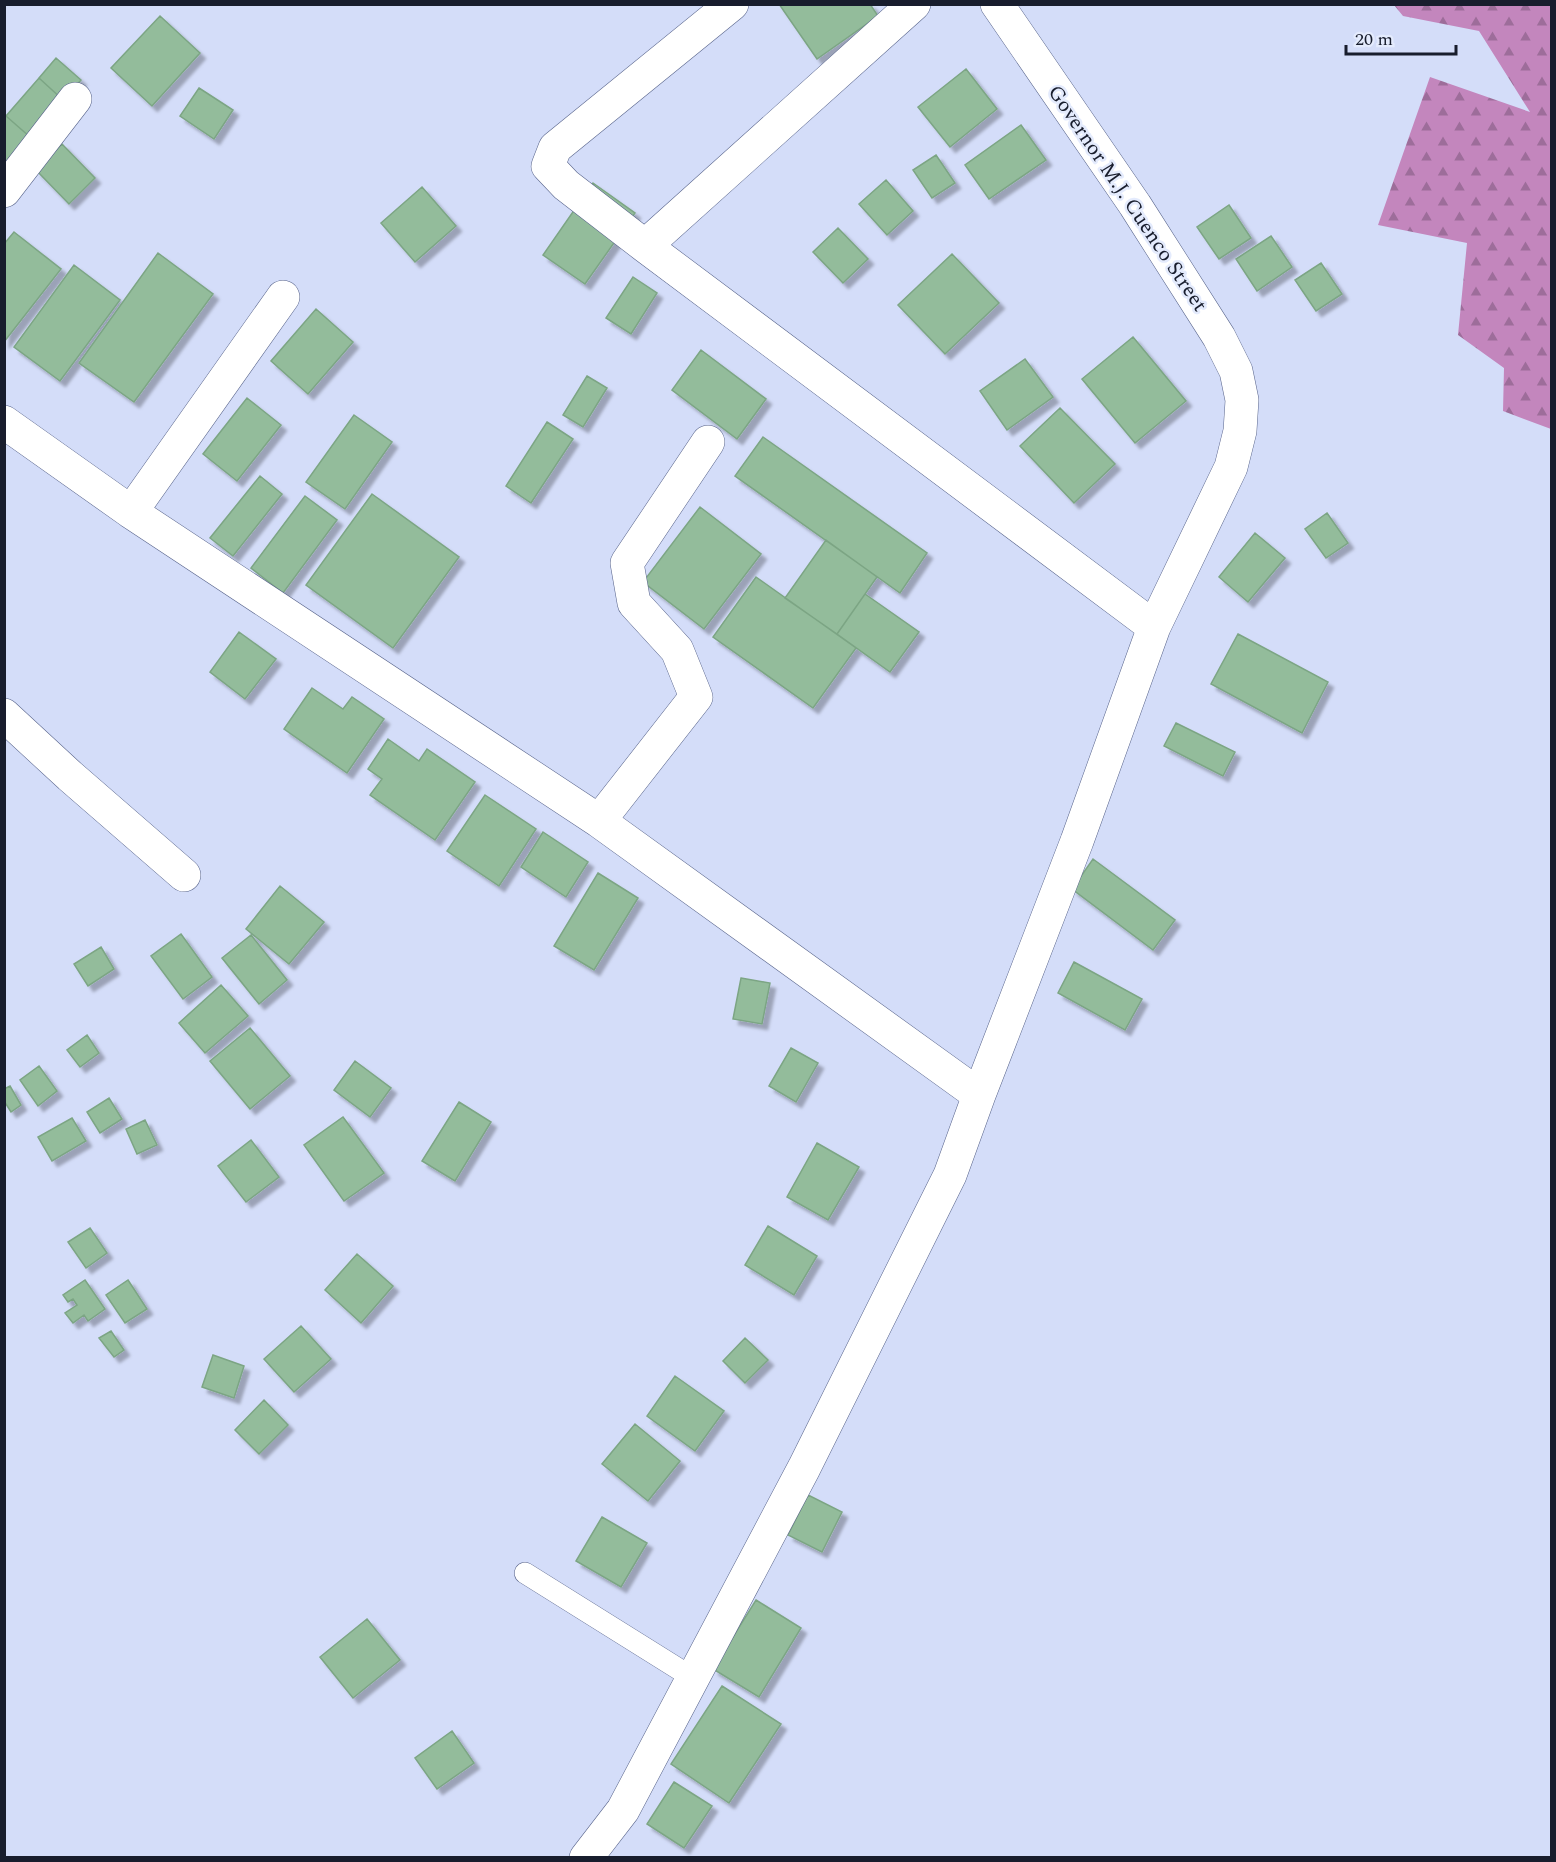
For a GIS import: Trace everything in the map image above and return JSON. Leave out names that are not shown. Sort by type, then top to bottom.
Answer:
[{"type":"street","points":[[732,4],[555,148],[548,166],[566,185],[645,246],[1155,627]]},
{"type":"street","points":[[645,246],[914,4]]},
{"type":"street","name":"Governor M.J. Cuenco Street","points":[[586,1857],[624,1810],[804,1468],[950,1175],[1077,841],[1155,627],[1231,467],[1240,431],[1242,400],[1236,371],[1219,337],[1136,205],[997,4]]},
{"type":"street","points":[[4,191],[75,99]]},
{"type":"street","points":[[131,512],[283,297]]},
{"type":"street","points":[[4,422],[131,512],[599,821],[979,1095]]},
{"type":"street","points":[[599,821],[696,697],[677,650],[634,603],[627,563],[708,442]]},
{"type":"street","points":[[4,715],[184,875]]},
{"type":"lane","points":[[525,1573],[693,1678]]},
{"type":"green space","points":[[1394,5],[1551,5],[1551,429],[1503,411],[1504,368],[1458,335],[1467,243],[1378,225],[1430,77],[1530,112],[1479,31],[1403,16]]},
{"type":"building","points":[[779,4],[870,4],[878,16],[817,59]]},
{"type":"building","points":[[160,16],[200,53],[152,106],[111,68]]},
{"type":"building","points":[[56,58],[81,80],[63,100],[39,78]]},
{"type":"building","points":[[966,69],[997,109],[950,147],[918,107]]},
{"type":"building","points":[[39,78],[63,100],[30,137],[6,116]]},
{"type":"building","points":[[199,88],[233,110],[214,139],[180,116]]},
{"type":"building","points":[[6,116],[30,137],[4,167],[4,117]]},
{"type":"building","points":[[1021,125],[1046,160],[989,199],[965,165]]},
{"type":"building","points":[[62,144],[95,178],[69,204],[36,170]]},
{"type":"building","points":[[936,155],[955,183],[932,198],[913,170]]},
{"type":"building","points":[[886,180],[913,211],[887,235],[859,204]]},
{"type":"building","points":[[593,183],[635,213],[585,284],[543,255]]},
{"type":"building","points":[[422,187],[456,226],[415,262],[381,223]]},
{"type":"building","points":[[1229,205],[1251,238],[1219,259],[1197,227]]},
{"type":"building","points":[[838,228],[868,259],[843,283],[813,252]]},
{"type":"building","points":[[14,232],[61,269],[4,342],[4,244]]},
{"type":"building","points":[[1271,236],[1292,267],[1257,291],[1236,259]]},
{"type":"building","points":[[158,253],[213,294],[134,402],[79,363]]},
{"type":"building","points":[[952,254],[999,303],[945,354],[898,305]]},
{"type":"building","points":[[1321,263],[1342,294],[1316,311],[1295,280]]},
{"type":"building","points":[[74,265],[120,300],[60,381],[14,347]]},
{"type":"building","points":[[633,277],[657,293],[631,334],[606,318]]},
{"type":"building","points":[[316,309],[353,342],[308,394],[271,361]]},
{"type":"building","points":[[1133,337],[1186,401],[1135,443],[1082,379]]},
{"type":"building","points":[[701,350],[766,399],[737,439],[672,390]]},
{"type":"building","points":[[1025,359],[1053,397],[1007,430],[980,391]]},
{"type":"building","points":[[587,376],[607,388],[583,427],[563,415]]},
{"type":"building","points":[[247,398],[281,425],[237,481],[203,454]]},
{"type":"building","points":[[1060,408],[1115,464],[1074,503],[1020,446]]},
{"type":"building","points":[[354,415],[392,442],[345,509],[306,482]]},
{"type":"building","points":[[547,422],[573,439],[531,503],[506,486]]},
{"type":"building","points":[[763,437],[927,553],[900,593],[735,476]]},
{"type":"building","points":[[260,476],[282,494],[233,556],[210,538]]},
{"type":"building","points":[[372,494],[459,557],[393,648],[306,585]]},
{"type":"building","points":[[305,496],[337,520],[283,593],[251,568]]},
{"type":"building","points":[[700,507],[761,554],[704,629],[643,582]]},
{"type":"building","points":[[1327,513],[1348,543],[1326,558],[1305,529]]},
{"type":"building","points":[[1255,533],[1285,558],[1248,602],[1219,577]]},
{"type":"building","points":[[826,540],[877,577],[837,634],[785,598]]},
{"type":"building","points":[[756,577],[856,648],[813,708],[713,637]]},
{"type":"building","points":[[865,594],[919,632],[890,672],[837,634]]},
{"type":"building","points":[[239,632],[276,659],[245,699],[210,672]]},
{"type":"building","points":[[1238,634],[1328,682],[1302,733],[1211,684]]},
{"type":"building","points":[[312,688],[343,709],[352,697],[384,719],[347,773],[284,729]]},
{"type":"building","points":[[1176,723],[1235,752],[1223,776],[1164,746]]},
{"type":"building","points":[[388,739],[419,761],[427,749],[475,782],[435,840],[370,795],[382,779],[368,769]]},
{"type":"building","points":[[485,795],[536,829],[499,886],[447,851]]},
{"type":"building","points":[[543,832],[588,862],[566,897],[521,867]]},
{"type":"building","points":[[1093,859],[1175,920],[1153,950],[1072,889]]},
{"type":"building","points":[[598,873],[638,898],[594,970],[554,946]]},
{"type":"building","points":[[280,886],[324,922],[289,964],[246,929]]},
{"type":"building","points":[[181,934],[212,977],[183,999],[151,956]]},
{"type":"building","points":[[251,935],[287,980],[259,1004],[222,958]]},
{"type":"building","points":[[101,947],[114,969],[88,986],[74,964]]},
{"type":"building","points":[[1074,962],[1142,999],[1125,1030],[1058,993]]},
{"type":"building","points":[[741,978],[770,983],[762,1024],[733,1019]]},
{"type":"building","points":[[221,985],[248,1016],[205,1053],[179,1023]]},
{"type":"building","points":[[250,1028],[290,1076],[250,1109],[210,1061]]},
{"type":"building","points":[[87,1035],[99,1053],[80,1067],[67,1050]]},
{"type":"building","points":[[791,1048],[818,1063],[796,1102],[769,1086]]},
{"type":"building","points":[[355,1061],[391,1088],[370,1117],[334,1090]]},
{"type":"building","points":[[39,1066],[57,1091],[38,1106],[20,1080]]},
{"type":"building","points":[[10,1086],[21,1105],[11,1112],[4,1101],[4,1089]]},
{"type":"building","points":[[109,1098],[122,1119],[100,1133],[87,1112]]},
{"type":"building","points":[[459,1102],[491,1122],[455,1181],[422,1161]]},
{"type":"building","points":[[343,1117],[384,1173],[344,1201],[304,1145]]},
{"type":"building","points":[[72,1118],[86,1141],[52,1161],[38,1137]]},
{"type":"building","points":[[145,1120],[157,1145],[137,1154],[126,1129]]},
{"type":"building","points":[[251,1140],[279,1177],[246,1202],[218,1166]]},
{"type":"building","points":[[817,1143],[859,1167],[828,1220],[787,1197]]},
{"type":"building","points":[[768,1226],[817,1256],[794,1295],[745,1265]]},
{"type":"building","points":[[90,1228],[107,1253],[86,1268],[68,1242]]},
{"type":"building","points":[[357,1254],[393,1286],[361,1323],[325,1290]]},
{"type":"building","points":[[85,1280],[105,1309],[88,1321],[84,1315],[73,1323],[65,1313],[77,1305],[73,1299],[68,1302],[63,1295]]},
{"type":"building","points":[[128,1280],[147,1309],[125,1323],[106,1295]]},
{"type":"building","points":[[301,1326],[331,1359],[294,1392],[264,1359]]},
{"type":"building","points":[[111,1331],[124,1350],[114,1357],[99,1338]]},
{"type":"building","points":[[745,1338],[768,1360],[745,1383],[723,1361]]},
{"type":"building","points":[[213,1355],[244,1366],[234,1398],[202,1387]]},
{"type":"building","points":[[675,1376],[724,1411],[695,1451],[647,1416]]},
{"type":"building","points":[[264,1400],[288,1425],[259,1454],[235,1430]]},
{"type":"building","points":[[635,1424],[680,1461],[648,1501],[602,1464]]},
{"type":"building","points":[[808,1495],[842,1512],[822,1552],[788,1535]]},
{"type":"building","points":[[602,1517],[647,1543],[621,1587],[576,1561]]},
{"type":"building","points":[[756,1600],[801,1628],[759,1697],[713,1669]]},
{"type":"building","points":[[367,1619],[400,1660],[353,1698],[320,1657]]},
{"type":"building","points":[[722,1686],[781,1724],[729,1803],[671,1764]]},
{"type":"building","points":[[452,1731],[474,1763],[437,1789],[415,1758]]},
{"type":"building","points":[[674,1782],[712,1806],[684,1848],[647,1824]]}]
